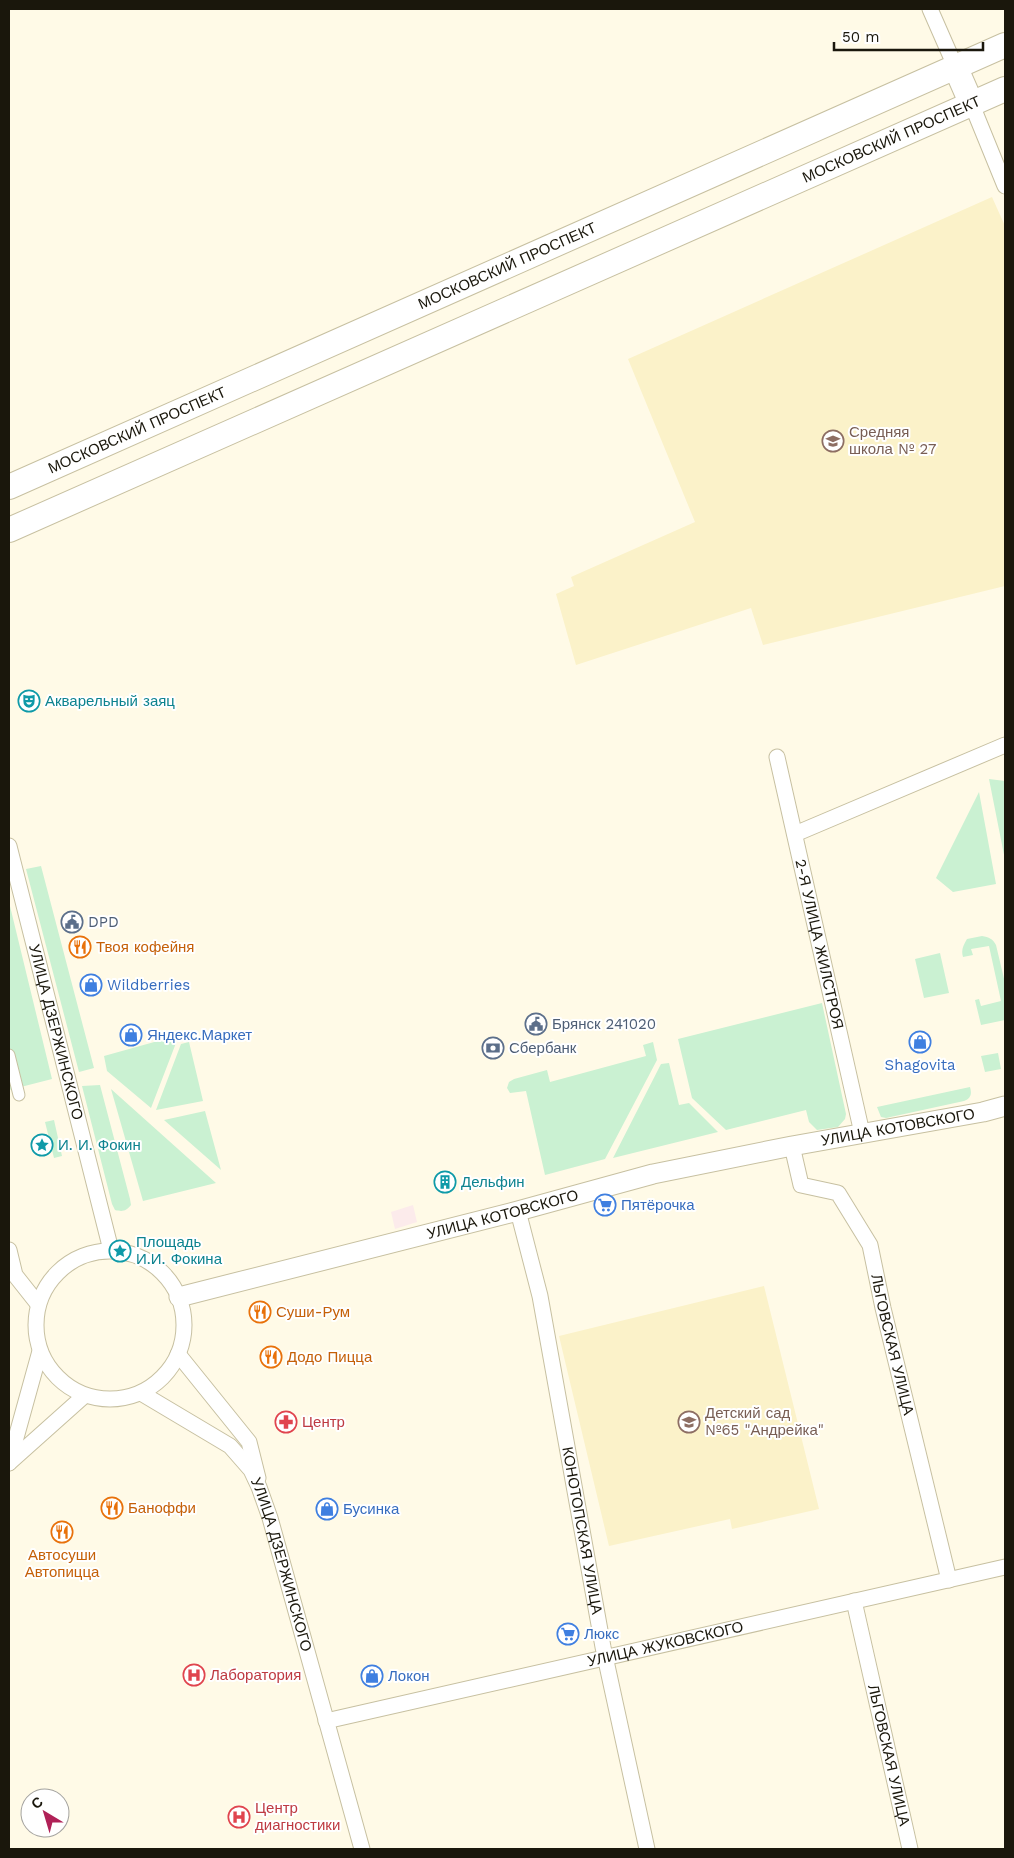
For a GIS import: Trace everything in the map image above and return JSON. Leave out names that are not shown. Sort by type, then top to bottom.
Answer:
[{"type":"main road","name":"МОСКОВСКИЙ ПРОСПЕКТ","points":[[9,487],[1005,44]]},
{"type":"main road","points":[[954,66],[972,104]]},
{"type":"main road","name":"МОСКОВСКИЙ ПРОСПЕКТ","points":[[9,530],[1005,89]]},
{"type":"street","points":[[930,9],[954,66]]},
{"type":"street","points":[[972,104],[1005,186]]},
{"type":"street","points":[[795,834],[1005,745]]},
{"type":"street","name":"2-Я УЛИЦА ЖИЛСТРОЯ","points":[[777,757],[862,1134]]},
{"type":"street","name":"УЛИЦА ДЗЕРЖИНСКОГО","points":[[9,846],[111,1250]]},
{"type":"street","points":[[9,1055],[19,1095]]},
{"type":"street","name":"УЛИЦА КОТОВСКОГО","points":[[179,1297],[518,1211],[653,1174],[792,1146],[983,1112],[1005,1106]]},
{"type":"street","name":"ЛЬГОВСКАЯ УЛИЦА","points":[[792,1146],[801,1184],[838,1193],[870,1245],[883,1308],[949,1580]]},
{"type":"street","name":"КОНОТОПСКАЯ УЛИЦА","points":[[518,1211],[540,1296],[605,1658],[647,1849]]},
{"type":"street","points":[[9,1250],[15,1275],[38,1304]]},
{"type":"street","points":[[111,1250],[136,1254],[158,1267],[174,1286],[179,1297],[184,1309],[184,1334],[178,1354],[162,1378],[141,1393],[117,1400],[84,1396],[69,1388],[51,1372],[40,1351],[35,1328],[38,1304],[48,1283],[64,1265],[86,1253],[111,1250]]},
{"type":"street","points":[[9,1463],[40,1351]]},
{"type":"street","points":[[178,1354],[249,1442],[253,1467]]},
{"type":"street","name":"УЛИЦА ДЗЕРЖИНСКОГО","points":[[141,1393],[230,1446],[253,1467],[272,1527],[362,1849]]},
{"type":"street","points":[[9,1463],[84,1396]]},
{"type":"street","name":"УЛИЦА ЖУКОВСКОГО","points":[[326,1721],[1005,1567]]},
{"type":"street","name":"ЛЬГОВСКАЯ УЛИЦА","points":[[854,1601],[910,1849]]},
{"type":"shaded area","name":"Средняя школа № 27","points":[[992,197],[1005,226],[1005,586],[763,645],[751,608],[576,665],[556,594],[574,586],[571,577],[695,522],[628,359]]},
{"type":"shaded area","points":[[413,1205],[417,1222],[395,1229],[391,1212]]},
{"type":"shaded area","name":"Детский сад №65 \"Андрейка\"","points":[[764,1286],[819,1509],[732,1529],[730,1519],[609,1546],[559,1336]]},
{"type":"green space","points":[[989,779],[1005,781],[1005,860]]},
{"type":"green space","points":[[979,792],[996,884],[953,892],[936,878]]},
{"type":"green space","points":[[41,866],[94,1068],[79,1072],[26,869]]},
{"type":"green space","points":[[9,902],[52,1079],[9,1090]]},
{"type":"green space","points":[[982,936],[994,941],[996,945],[1005,983],[1005,1020],[981,1025],[975,1000],[979,999],[981,1006],[1001,1001],[989,946],[971,949],[973,955],[963,957],[962,952],[967,939]]},
{"type":"green space","points":[[940,953],[949,993],[924,998],[915,959]]},
{"type":"green space","points":[[822,1003],[846,1114],[845,1119],[838,1127],[817,1130],[809,1122],[806,1110],[726,1130],[692,1098],[678,1039]]},
{"type":"green space","points":[[165,1039],[176,1043],[151,1108],[107,1071],[104,1056]]},
{"type":"green space","points":[[189,1042],[203,1101],[156,1110],[181,1044]]},
{"type":"green space","points":[[653,1042],[657,1060],[605,1159],[545,1175],[526,1091],[510,1093],[507,1088],[509,1082],[547,1070],[550,1082],[646,1056],[643,1045]]},
{"type":"green space","points":[[998,1053],[1001,1069],[985,1072],[981,1056]]},
{"type":"green space","points":[[669,1063],[679,1105],[689,1103],[718,1132],[613,1158],[661,1064]]},
{"type":"green space","points":[[100,1085],[130,1199],[131,1205],[122,1211],[115,1210],[112,1204],[82,1086]]},
{"type":"green space","points":[[970,1087],[970,1096],[964,1101],[886,1118],[881,1117],[877,1107]]},
{"type":"green space","points":[[111,1089],[216,1183],[143,1201]]},
{"type":"green space","points":[[205,1111],[221,1170],[164,1120]]},
{"type":"green space","points":[[54,1120],[62,1156],[54,1158],[45,1122]]},
{"type":"place","name":"Средняя школа № 27","points":[[833,441]]},
{"type":"place","name":"Акварельный заяц","points":[[29,701]]},
{"type":"place","name":"DPD","points":[[72,922]]},
{"type":"place","name":"Твоя кофейня","points":[[80,947]]},
{"type":"place","name":"Wildberries","points":[[91,985]]},
{"type":"place","name":"Брянск 241020","points":[[536,1024]]},
{"type":"place","name":"Яндекс.Маркет","points":[[131,1035]]},
{"type":"place","name":"Shagovita","points":[[920,1042]]},
{"type":"place","name":"Сбербанк","points":[[493,1048]]},
{"type":"place","name":"И. И. Фокин","points":[[42,1145]]},
{"type":"place","name":"Дельфин","points":[[445,1182]]},
{"type":"place","name":"Пятёрочка","points":[[605,1205]]},
{"type":"place","name":"Площадь И.И. Фокина","points":[[120,1251]]},
{"type":"place","name":"Суши-Рум","points":[[260,1312]]},
{"type":"place","name":"Додо Пицца","points":[[271,1357]]},
{"type":"place","name":"Центр","points":[[286,1422]]},
{"type":"place","name":"Детский сад №65 \"Андрейка\"","points":[[689,1422]]},
{"type":"place","name":"Баноффи","points":[[112,1508]]},
{"type":"place","name":"Бусинка","points":[[327,1509]]},
{"type":"place","name":"Автосуши Автопицца","points":[[62,1532]]},
{"type":"place","name":"Люкс","points":[[568,1634]]},
{"type":"place","name":"Лаборатория","points":[[194,1675]]},
{"type":"place","name":"Локон","points":[[372,1676]]},
{"type":"place","name":"Центр диагностики","points":[[239,1817]]}]
